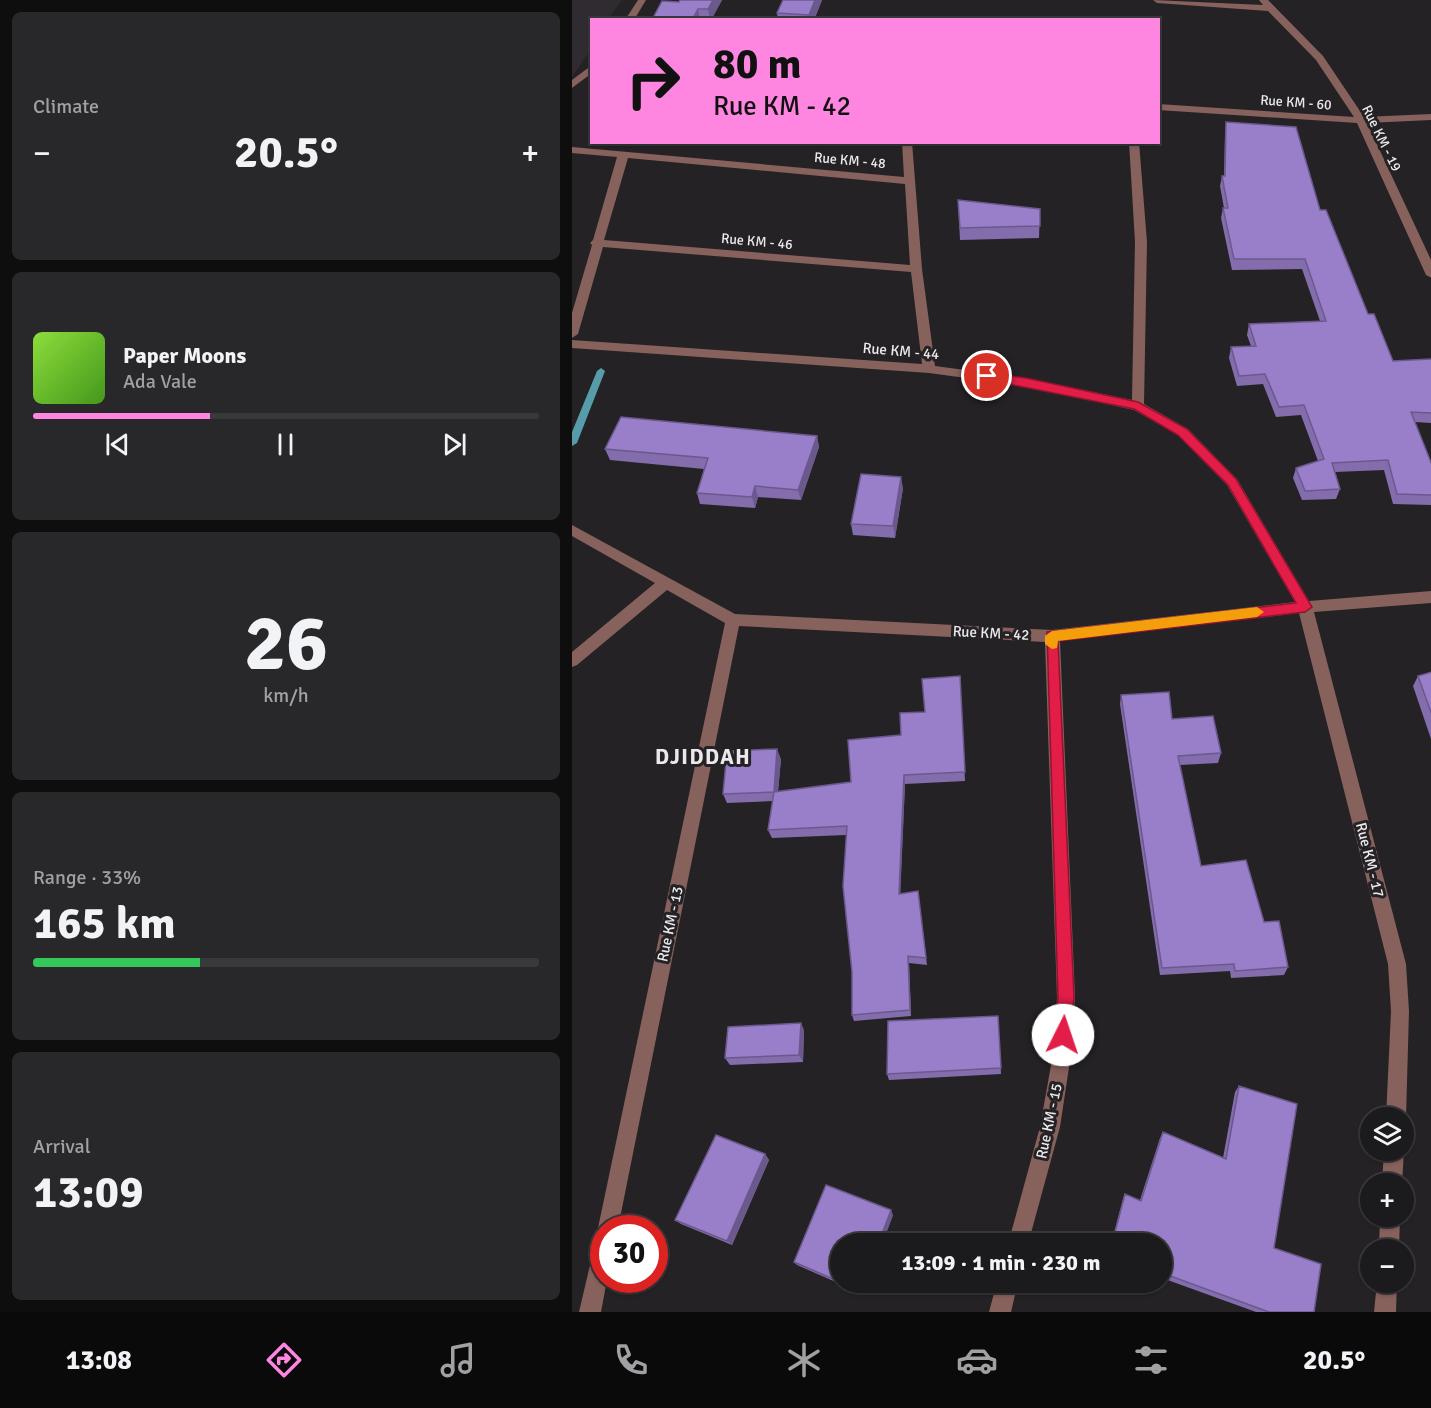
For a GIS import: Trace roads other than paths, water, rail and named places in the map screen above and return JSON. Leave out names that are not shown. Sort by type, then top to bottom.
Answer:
[{"type":"street","points":[[630,18],[642,0]]},
{"type":"street","points":[[1157,0],[1267,4]]},
{"type":"street","name":"Rue KM - 19","points":[[1267,4],[1320,58],[1361,120],[1432,275]]},
{"type":"street","points":[[572,85],[590,70]]},
{"type":"street","name":"Rue KM - 60","points":[[1160,107],[1361,120],[1432,117]]},
{"type":"street","points":[[907,144],[916,269],[929,369]]},
{"type":"street","points":[[1134,144],[1141,242],[1138,406]]},
{"type":"street","name":"Rue KM - 48","points":[[572,150],[910,181]]},
{"type":"street","points":[[572,334],[596,243],[623,156]]},
{"type":"street","name":"Rue KM - 46","points":[[596,243],[916,269]]},
{"type":"street","name":"Rue KM - 44","points":[[572,344],[929,369],[1026,382],[1138,406],[1183,432],[1232,482],[1305,607]]},
{"type":"street","name":"Rue KM - 42","points":[[572,530],[733,620],[1052,636],[1305,607],[1432,597]]},
{"type":"street","points":[[572,661],[667,582]]},
{"type":"street","name":"Rue KM - 17","points":[[1305,607],[1397,964],[1400,1011],[1396,1107]]},
{"type":"street","name":"Rue KM - 13","points":[[611,1215],[733,620]]},
{"type":"street","name":"Rue KM - 15","points":[[1021,1233],[1050,1127],[1062,1054],[1066,997],[1052,636]]},
{"type":"street","points":[[590,1312],[594,1293]]},
{"type":"street","points":[[1000,1312],[1005,1293]]},
{"type":"street","points":[[1385,1312],[1386,1293]]},
{"type":"waterway","points":[[572,443],[601,371]]},
{"type":"district","name":"DJIDDAH","points":[[703,757]]}]
